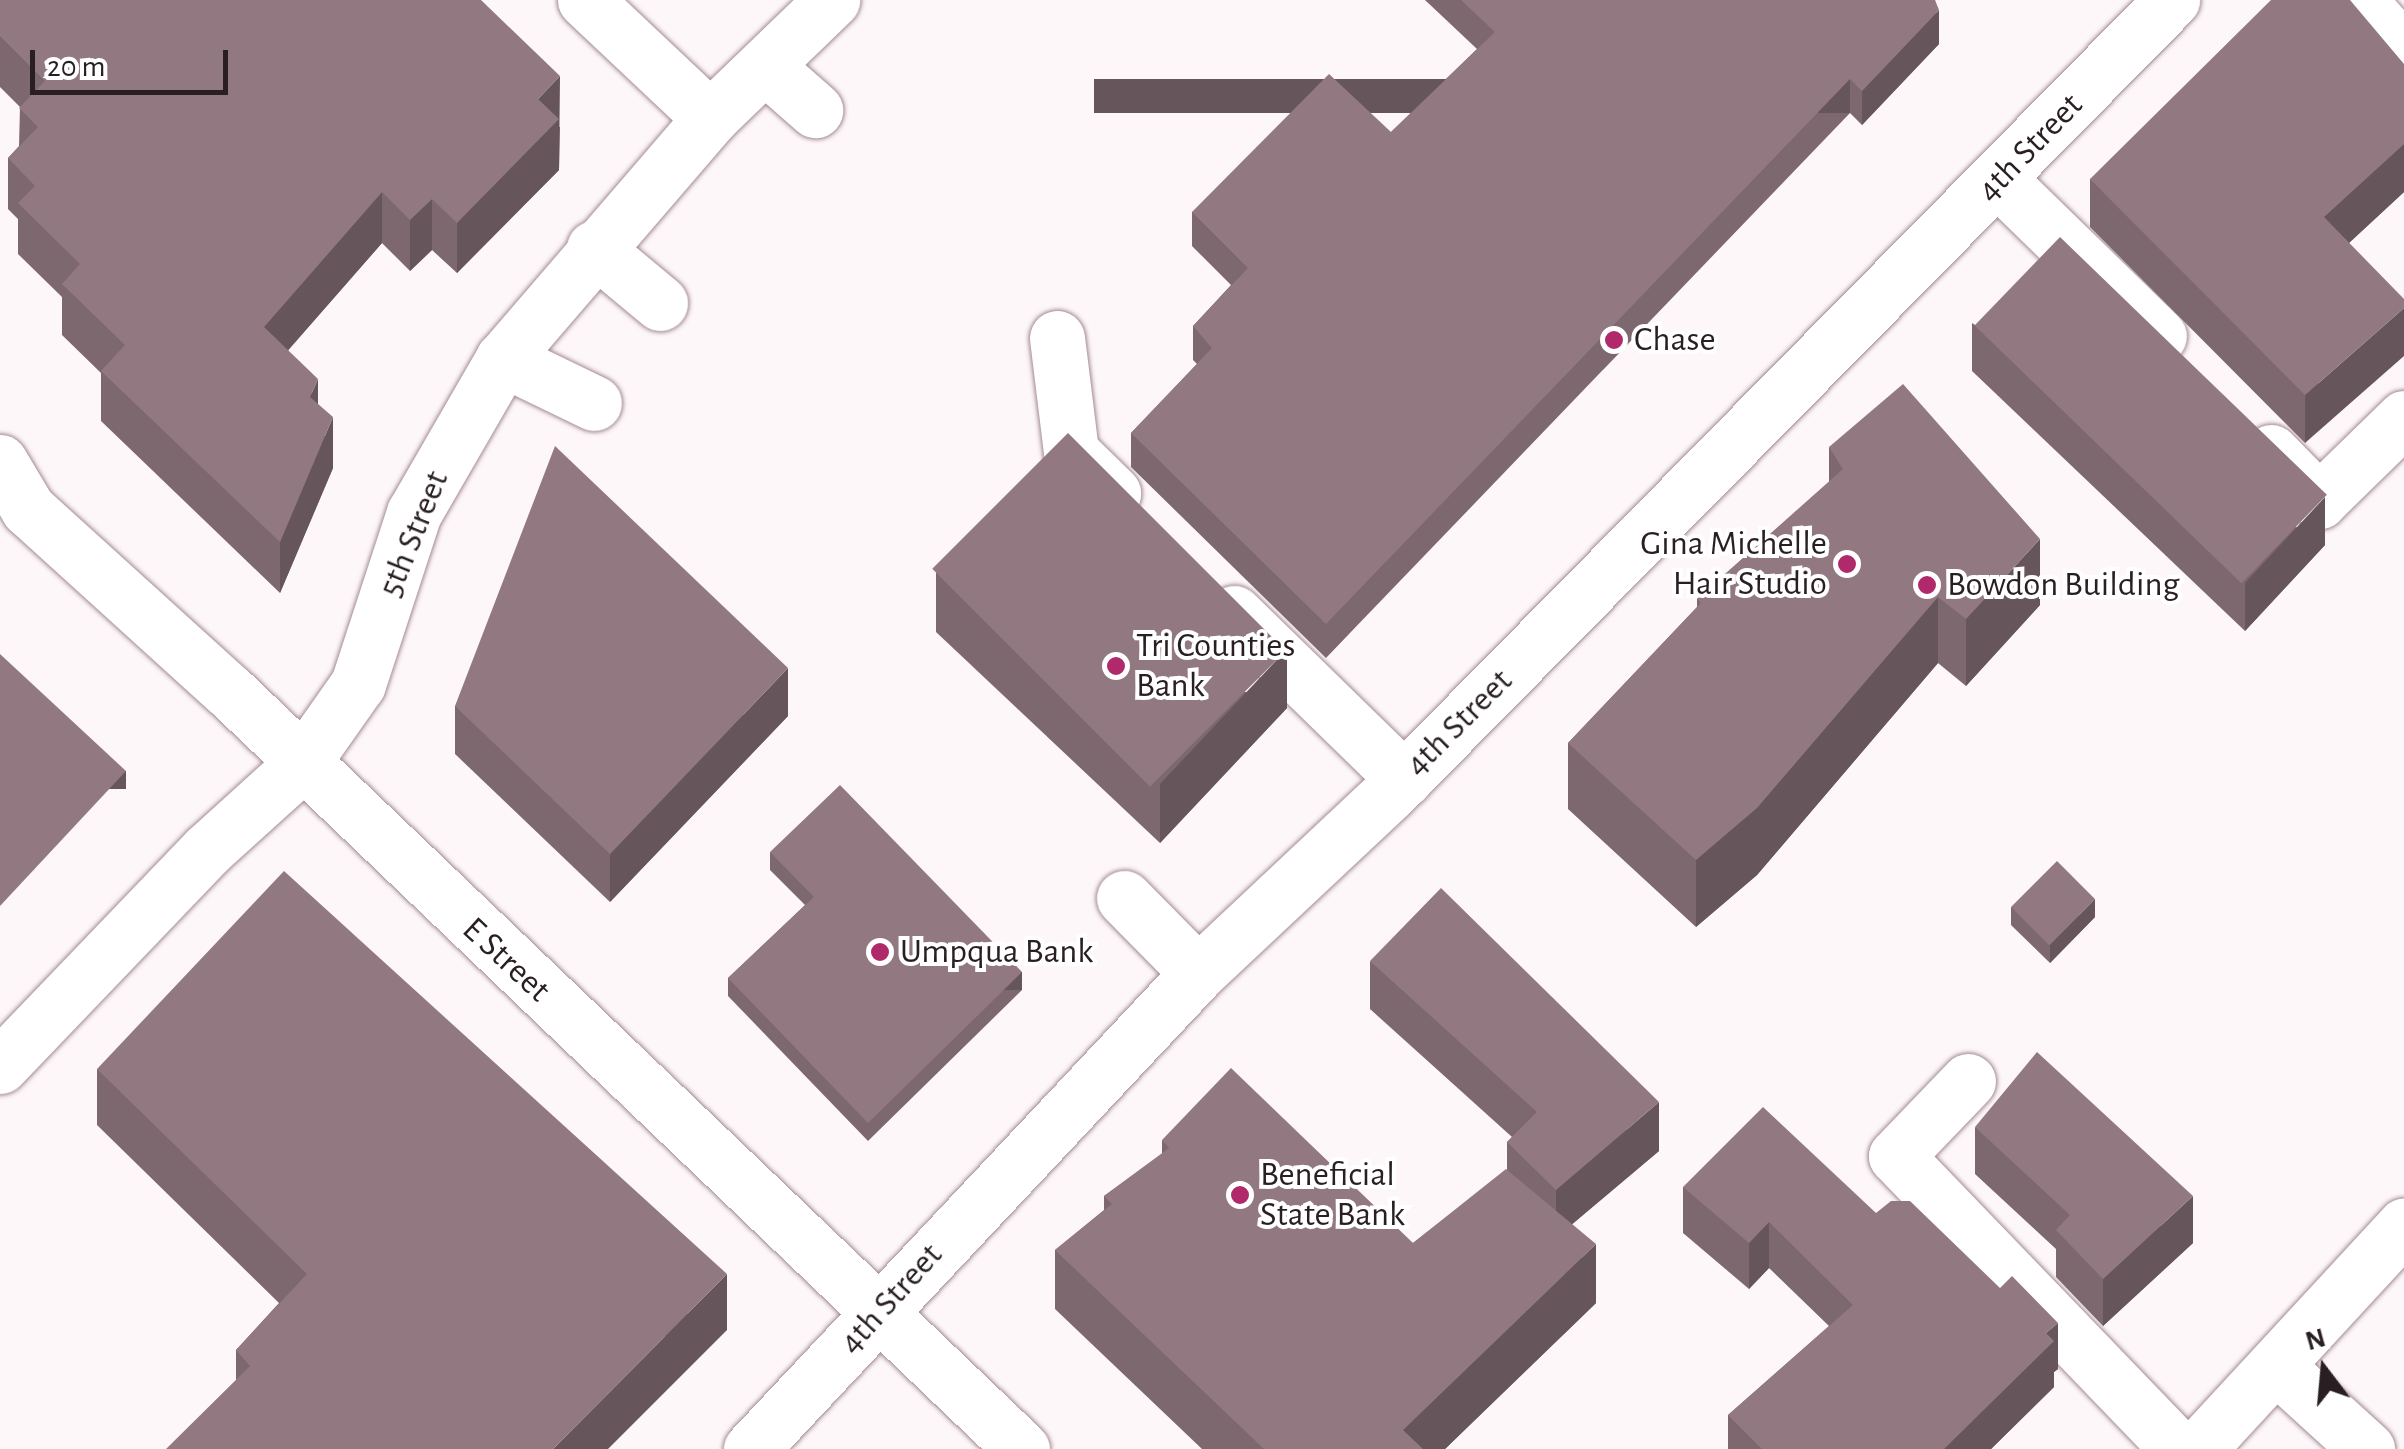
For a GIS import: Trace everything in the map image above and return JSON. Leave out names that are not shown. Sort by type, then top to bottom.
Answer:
[{"type":"street","points":[[586,0],[710,118]]},
{"type":"street","name":"5th Street","points":[[0,1066],[206,851],[301,766],[358,684],[414,513],[503,359],[594,248],[710,118],[832,0]]},
{"type":"street","name":"4th Street","points":[[750,1449],[1198,973],[1404,779],[2000,181],[2172,0]]},
{"type":"street","points":[[2358,0],[2404,52]]},
{"type":"street","points":[[765,66],[815,110]]},
{"type":"street","points":[[2000,181],[2196,375]]},
{"type":"street","points":[[594,248],[660,303]]},
{"type":"street","points":[[1057,338],[1072,452],[1154,534]]},
{"type":"street","points":[[503,359],[594,404]]},
{"type":"street","points":[[2237,417],[2319,502],[2385,437]]},
{"type":"street","name":"E Street","points":[[0,462],[28,509],[230,691],[301,766],[1022,1449]]},
{"type":"street","points":[[1195,574],[1404,779]]},
{"type":"street","points":[[1124,898],[1198,973]]},
{"type":"street","points":[[1968,1081],[1896,1156],[2178,1449]]},
{"type":"street","points":[[2198,1449],[2278,1367],[2404,1226]]},
{"type":"street","points":[[2278,1367],[2367,1449]]},
{"type":"building","points":[[0,0],[481,0],[560,76],[538,99],[559,119],[457,223],[432,199],[410,220],[382,192],[264,327],[318,379],[310,397],[333,417],[280,542],[101,371],[125,345],[62,284],[80,264],[18,203],[35,186],[8,158],[38,127],[19,108],[45,81],[0,36]]},
{"type":"building","points":[[1461,0],[1935,0],[1939,10],[1862,91],[1850,79],[1326,624],[1131,433],[1212,348],[1193,326],[1248,268],[1192,212],[1329,74],[1391,132],[1495,32]]},
{"type":"building","points":[[2271,0],[2350,0],[2404,64],[2404,144],[2324,217],[2404,299],[2404,308],[2305,395],[2090,179]]},
{"type":"building","points":[[2060,237],[2327,495],[2241,583],[1975,325]]},
{"type":"building","points":[[1903,384],[2040,539],[1966,619],[1938,597],[1757,808],[1696,860],[1568,743],[1701,603],[1697,599],[1843,469],[1829,447]]},
{"type":"building","name":"Tri Counties Bank","points":[[1068,433],[1286,651],[1150,787],[932,569]]},
{"type":"building","points":[[555,446],[788,668],[610,854],[455,706]]},
{"type":"building","points":[[0,654],[126,771],[0,906]]},
{"type":"building","name":"Umpqua Bank","points":[[840,785],[1022,972],[868,1123],[728,978],[814,897],[770,852]]},
{"type":"building","points":[[2057,861],[2095,899],[2049,945],[2011,907]]},
{"type":"building","points":[[284,871],[727,1274],[553,1449],[166,1449],[250,1366],[236,1350],[307,1274],[97,1069]]},
{"type":"building","points":[[1441,888],[1659,1102],[1556,1190],[1507,1142],[1537,1112],[1370,961]]},
{"type":"building","points":[[2037,1052],[2193,1196],[2103,1279],[2056,1230],[2070,1215],[1975,1127]]},
{"type":"building","points":[[1231,1068],[1413,1243],[1506,1169],[1596,1244],[1403,1430],[1423,1449],[1264,1449],[1055,1250],[1112,1204],[1104,1196],[1169,1148],[1162,1140]]},
{"type":"building","points":[[1763,1107],[1876,1213],[1891,1201],[1910,1201],[2000,1288],[2012,1276],[2058,1323],[2046,1333],[2054,1341],[1944,1449],[1762,1449],[1728,1415],[1853,1305],[1769,1222],[1749,1243],[1683,1187]]},
{"type":"place","name":"Chase","points":[[1614,340]]},
{"type":"place","name":"Gina Michelle Hair Studio","points":[[1847,564]]},
{"type":"place","name":"Bowdon Building","points":[[1927,585]]},
{"type":"place","name":"Tri Counties Bank","points":[[1116,666]]},
{"type":"place","name":"Umpqua Bank","points":[[880,952]]},
{"type":"place","name":"Beneficial State Bank","points":[[1240,1195]]}]
